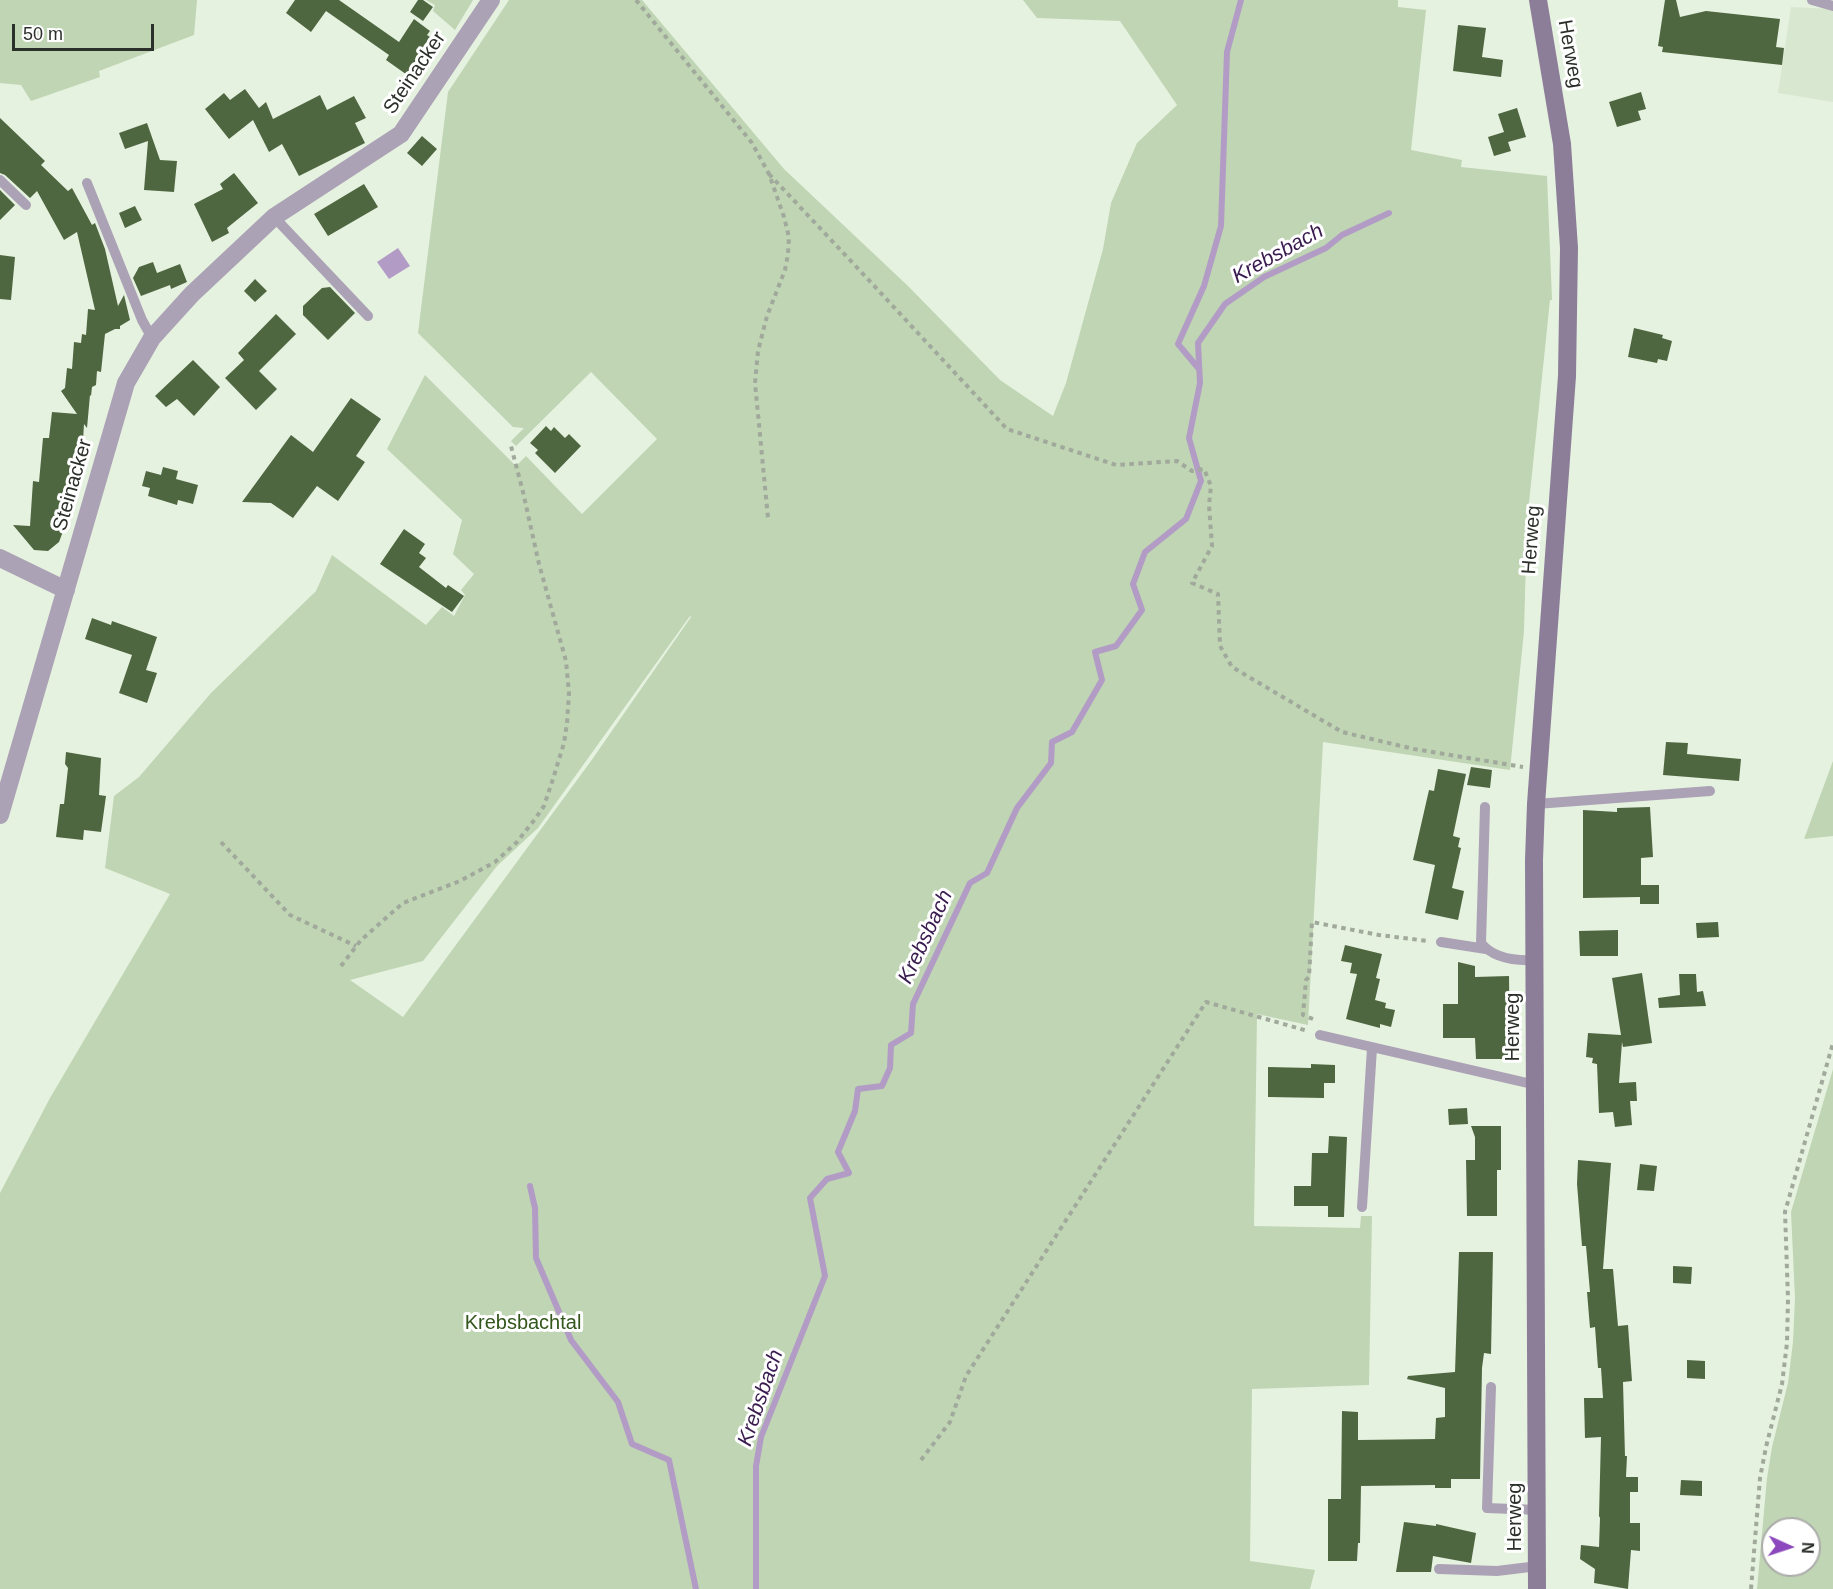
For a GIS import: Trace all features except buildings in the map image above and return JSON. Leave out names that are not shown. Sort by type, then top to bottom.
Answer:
[{"type":"street","name":"Steinacker","points":[[0,814],[126,383],[152,338],[192,294],[274,217],[401,134],[491,0]]},
{"type":"street","name":"Herweg","points":[[1537,1589],[1534,860],[1538,770],[1567,376],[1569,248],[1562,144],[1538,0]]},
{"type":"street","points":[[0,558],[66,590]]},
{"type":"lane","points":[[1812,0],[1833,6]]},
{"type":"lane","points":[[0,180],[26,205]]},
{"type":"lane","points":[[87,183],[142,320],[152,338]]},
{"type":"lane","points":[[274,217],[368,316]]},
{"type":"lane","points":[[1536,804],[1710,791]]},
{"type":"lane","points":[[1485,807],[1481,943],[1486,949]]},
{"type":"lane","points":[[1441,942],[1486,949],[1501,957],[1535,960]]},
{"type":"lane","name":"Herweg","points":[[1320,1035],[1536,1085]]},
{"type":"lane","points":[[1362,1207],[1372,1048]]},
{"type":"lane","points":[[1491,1387],[1487,1508],[1538,1510]]},
{"type":"lane","points":[[1439,1569],[1497,1571],[1538,1566]]},
{"type":"path","points":[[636,0],[752,143],[769,174],[784,217],[789,237],[784,270],[772,299],[758,351],[755,383],[768,518]]},
{"type":"path","points":[[769,174],[1007,429],[1116,465],[1177,461],[1192,471],[1204,470],[1211,486],[1209,505],[1212,546],[1192,583],[1218,594],[1220,646],[1232,666],[1342,732],[1414,749],[1538,770]]},
{"type":"path","points":[[340,966],[356,946],[403,903],[460,881],[495,862],[517,842],[536,819],[544,806],[553,779],[567,723],[569,693],[566,661],[539,564],[524,492],[511,447]]},
{"type":"path","points":[[221,842],[290,915],[356,946]]},
{"type":"path","points":[[1313,1019],[1303,1015],[1306,980],[1309,977],[1311,922],[1379,935],[1441,942]]},
{"type":"path","points":[[921,1460],[950,1422],[966,1376],[1206,1002],[1320,1035]]},
{"type":"path","points":[[1751,1589],[1760,1478],[1782,1384],[1787,1343],[1785,1212],[1833,1043]]},
{"type":"shaded area","points":[[1791,7],[1833,9],[1833,102],[1778,93]]},
{"type":"shaded area","points":[[398,248],[410,266],[389,279],[377,262]]},
{"type":"green space","points":[[0,0],[197,0],[194,35],[99,71],[100,77],[31,101],[21,85],[0,83]]},
{"type":"green space","points":[[426,0],[473,0],[455,30],[433,11],[435,5]]},
{"type":"green space","name":"Krebsbachtal","points":[[509,0],[642,0],[784,169],[908,286],[1000,380],[1053,416],[1066,383],[1103,249],[1111,203],[1137,143],[1177,105],[1120,21],[1037,18],[1023,0],[1398,0],[1398,7],[1426,10],[1411,150],[1462,160],[1461,167],[1547,176],[1552,300],[1550,300],[1527,522],[1524,631],[1510,770],[1323,742],[1308,1025],[1257,1014],[1254,1226],[1360,1228],[1361,1216],[1372,1216],[1369,1385],[1252,1389],[1250,1561],[1315,1570],[1310,1589],[0,1589],[0,1193],[50,1098],[170,894],[105,868],[114,796],[139,777],[211,693],[316,591],[332,555],[426,625],[442,607],[454,616],[465,595],[461,590],[474,574],[453,554],[462,520],[387,449],[425,375],[516,466],[526,456],[582,514],[657,439],[591,372],[516,446],[511,441],[524,428],[513,427],[418,333],[448,92]],"holes":[[[691,617],[591,761],[403,1017],[350,980],[423,961],[497,866],[538,828]]]},
{"type":"green space","points":[[1833,761],[1833,836],[1804,839]]},
{"type":"green space","points":[[1833,1069],[1833,1589],[1757,1589],[1761,1545],[1761,1577],[1821,1577],[1821,1517],[1763,1517],[1772,1447],[1788,1383],[1795,1298],[1791,1212]]},
{"type":"waterway","points":[[1199,369],[1178,344],[1204,286],[1221,226],[1227,52],[1241,0]]},
{"type":"waterway","name":"Krebsbach","points":[[756,1589],[756,1466],[761,1437],[825,1276],[810,1198],[827,1179],[849,1173],[838,1152],[855,1111],[858,1089],[882,1086],[890,1068],[891,1045],[911,1033],[913,1004],[970,883],[987,873],[1017,808],[1051,763],[1052,742],[1072,732],[1102,680],[1095,652],[1116,646],[1142,610],[1133,584],[1145,552],[1186,519],[1201,481],[1189,438],[1200,383],[1198,343],[1225,304],[1264,277],[1326,248],[1342,235],[1389,213]]},
{"type":"waterway","points":[[530,1186],[535,1208],[536,1258],[571,1340],[618,1402],[632,1444],[669,1460],[696,1589]]}]
